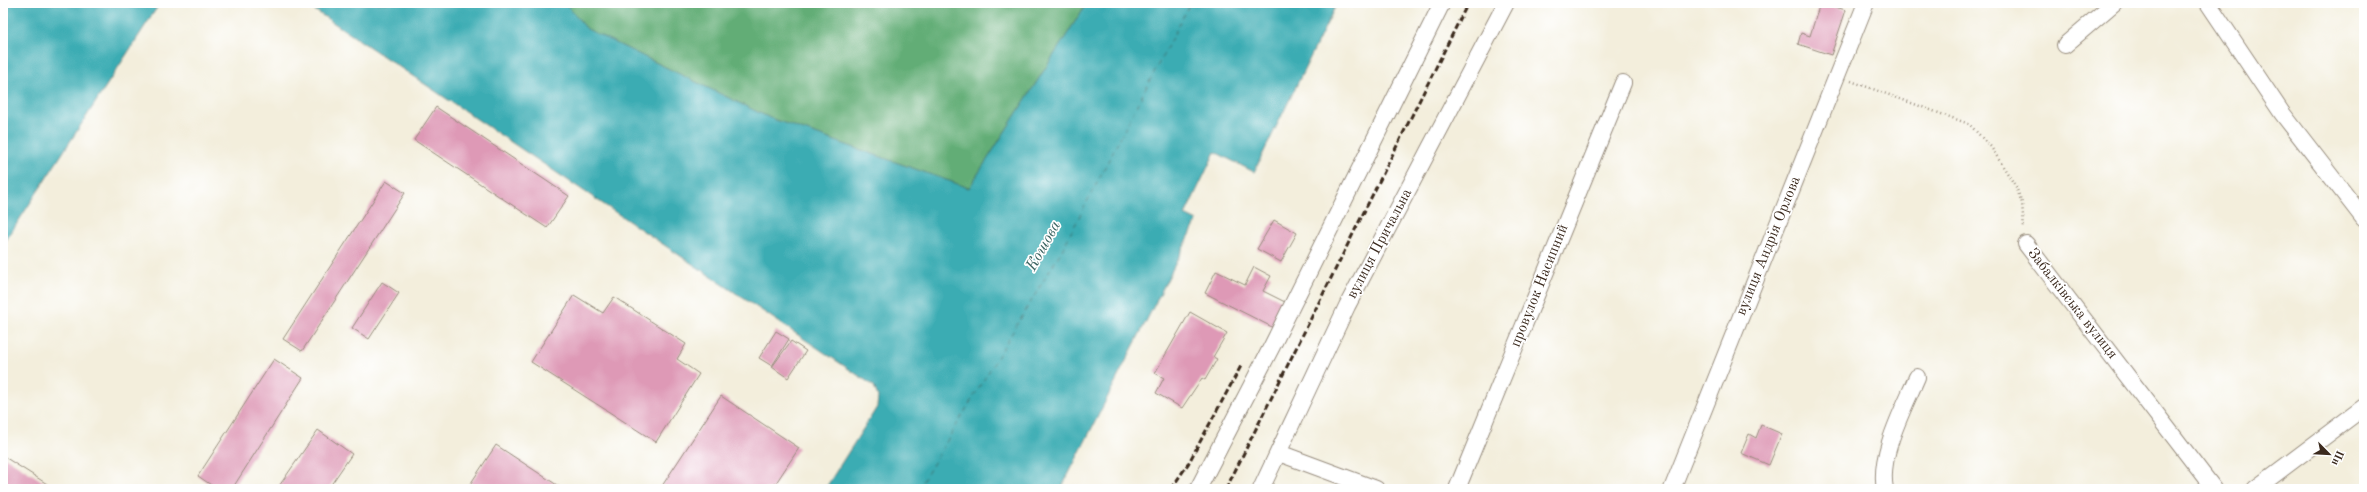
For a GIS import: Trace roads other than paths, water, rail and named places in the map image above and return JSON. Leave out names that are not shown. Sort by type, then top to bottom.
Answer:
[{"type":"street","points":[[1198,489],[1276,339],[1442,3]]},
{"type":"street","name":"вулиця Причальна","points":[[1261,489],[1279,454],[1347,306],[1506,3]]},
{"type":"street","name":"вулиця Андрія Орлова","points":[[1672,489],[1866,3]]},
{"type":"street","points":[[2066,45],[2114,3]]},
{"type":"street","points":[[2208,3],[2282,113],[2364,219]]},
{"type":"street","name":"провулок Насипний","points":[[1457,489],[1623,83]]},
{"type":"street","name":"Забалківська вулиця","points":[[2026,244],[2214,489]]},
{"type":"street","points":[[1885,489],[1884,482],[1889,449],[1917,377]]},
{"type":"street","points":[[2255,489],[2364,406]]},
{"type":"street","points":[[1279,454],[1376,489]]},
{"type":"water","points":[[3,3],[160,3],[3,245]]},
{"type":"water","name":"Кошова","points":[[304,3],[565,3],[587,29],[770,118],[969,188],[1087,3],[1337,3],[1254,172],[1215,152],[1185,215],[1197,221],[1061,489],[825,489],[877,407],[878,397],[874,386]]},
{"type":"railway","points":[[1226,489],[1468,3]]},
{"type":"railway","points":[[1171,489],[1188,464],[1241,366]]}]
